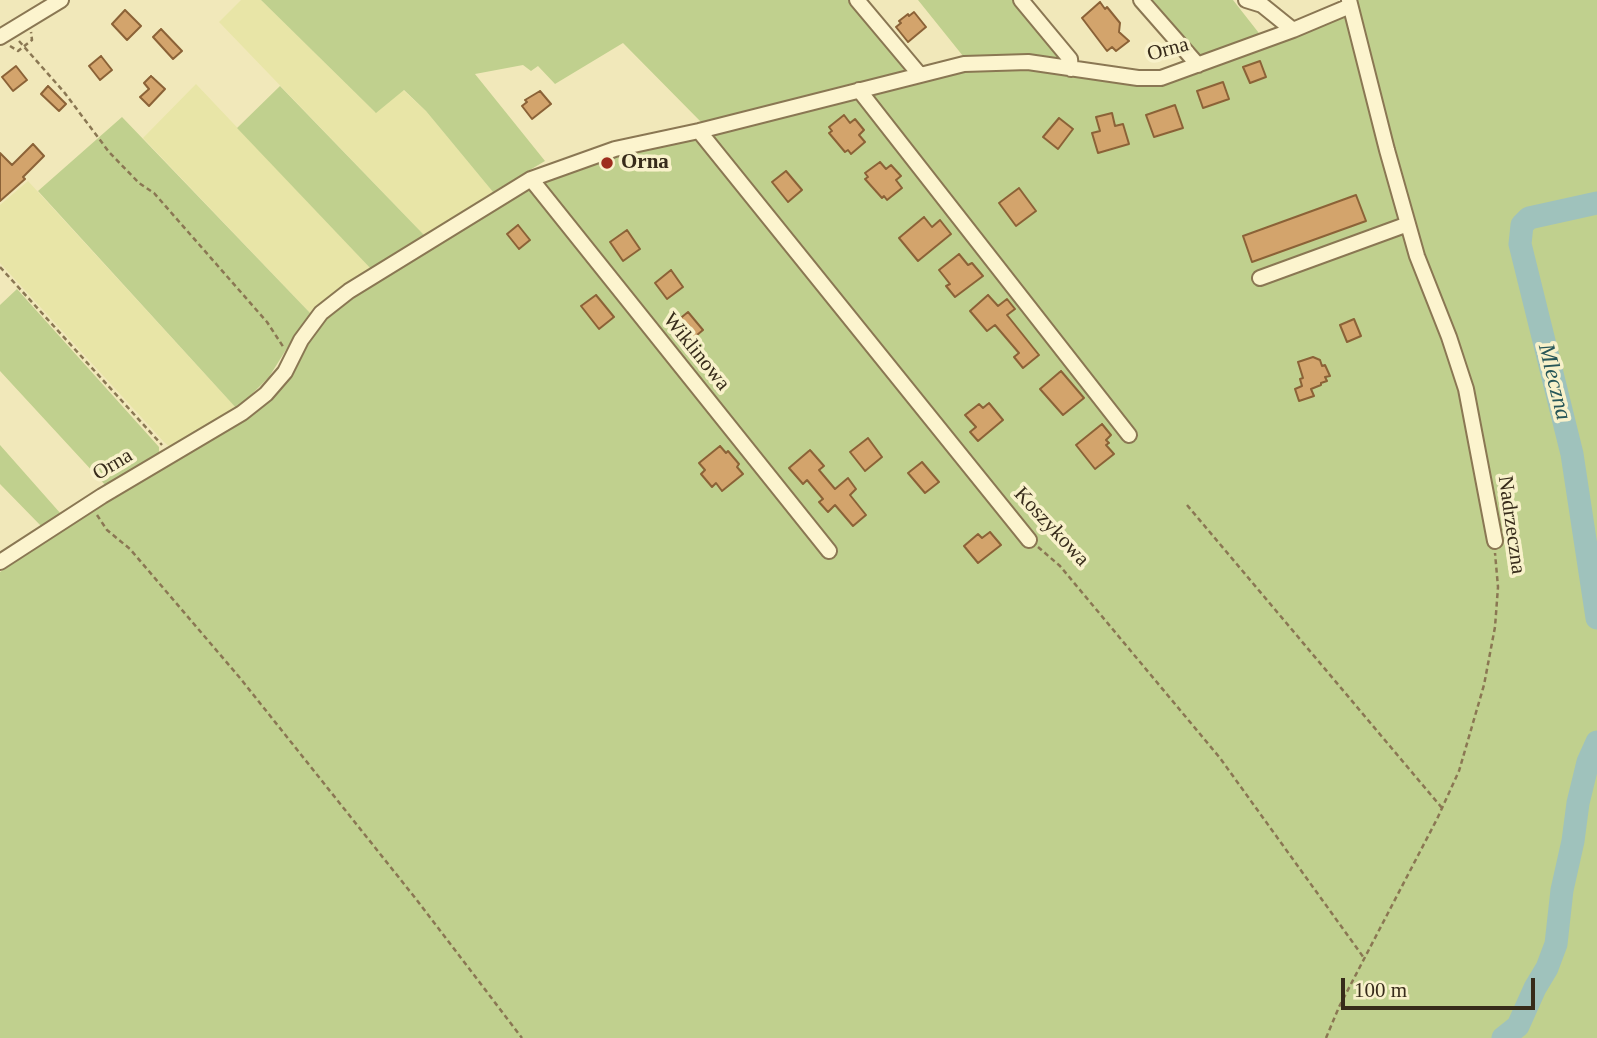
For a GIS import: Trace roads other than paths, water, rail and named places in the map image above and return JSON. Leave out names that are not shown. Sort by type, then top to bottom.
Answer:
[{"type":"street","points":[[5,34],[61,0]]},
{"type":"street","points":[[857,0],[920,75]]},
{"type":"street","points":[[1021,0],[1070,59],[1071,69]]},
{"type":"street","points":[[1141,0],[1198,65]]},
{"type":"street","points":[[1246,0],[1262,5],[1293,30]]},
{"type":"street","name":"Orna","points":[[0,562],[242,413],[265,394],[285,372],[321,313],[349,291],[531,178],[615,149],[699,131],[964,64],[1028,62],[1138,78],[1161,78],[1293,30],[1350,3]]},
{"type":"street","name":"Nadrzeczna","points":[[1350,3],[1417,256],[1466,389],[1494,541]]},
{"type":"street","points":[[859,90],[1129,435]]},
{"type":"street","name":"Koszykowa","points":[[699,131],[1029,540]]},
{"type":"street","name":"Wiklinowa","points":[[531,178],[829,551]]},
{"type":"street","points":[[1259,278],[1408,224]]},
{"type":"waterway","name":"Mleczna","points":[[1597,203],[1529,218],[1522,225],[1520,244],[1572,454],[1597,618]]},
{"type":"waterway","name":"Mleczna","points":[[1503,1038],[1518,1026],[1556,944],[1562,890],[1578,803],[1588,762],[1597,742]]},
{"type":"place","name":"Orna","points":[[607,163]]}]
